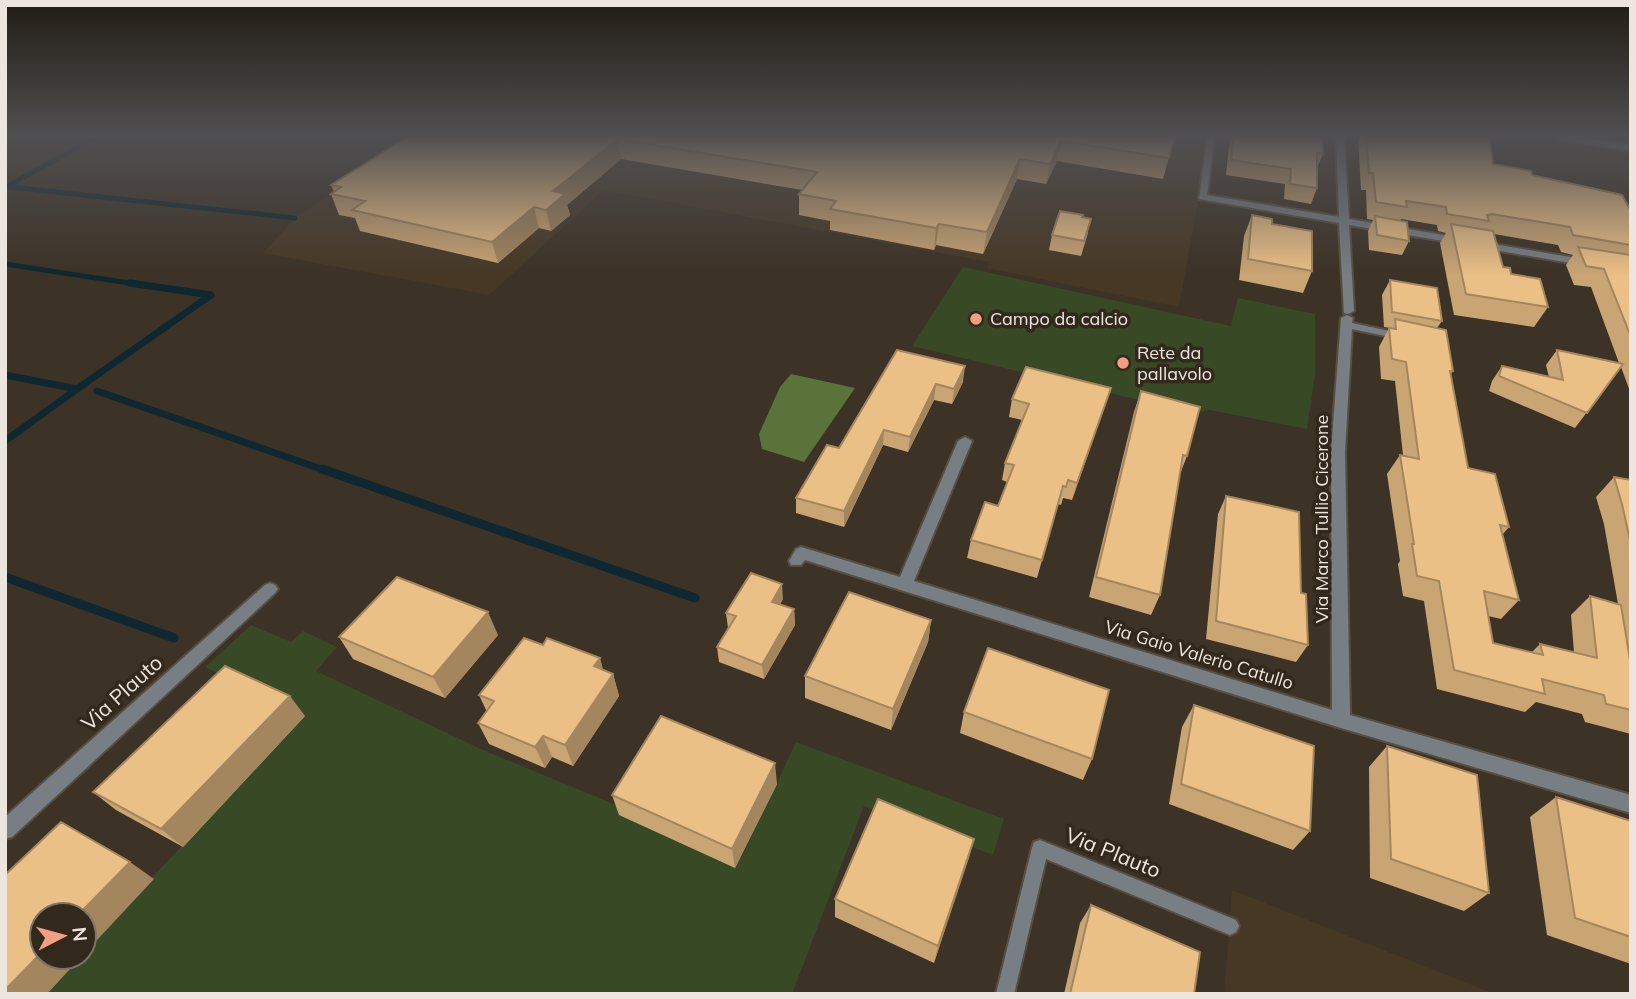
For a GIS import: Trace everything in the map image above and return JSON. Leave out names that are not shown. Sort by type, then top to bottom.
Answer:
[{"type":"street","points":[[1204,183],[1202,197],[1603,265]]},
{"type":"street","name":"Via Marco Tullio Cicerone","points":[[1341,183],[1347,318],[1338,452],[1341,720]]},
{"type":"street","points":[[1347,318],[1413,339]]},
{"type":"street","points":[[905,584],[965,441]]},
{"type":"street","name":"Via Gaio Valerio Catullo","points":[[796,561],[801,553],[1341,720],[1631,804]]},
{"type":"street","name":"Via Plauto","points":[[5,830],[270,589]]},
{"type":"lane","name":"Via Plauto","points":[[1005,994],[1040,848],[1230,926]]},
{"type":"shaded area","points":[[346,183],[1202,183],[1179,307],[987,268],[989,262],[604,190],[489,295],[263,253],[295,218]]},
{"type":"shaded area","points":[[1232,890],[1495,994],[1224,994]]},
{"type":"green space","points":[[963,267],[1231,326],[1238,298],[1315,314],[1315,375],[1307,429],[1210,410],[1194,413],[912,346]]},
{"type":"green space","points":[[791,374],[855,388],[804,462],[762,449],[759,434],[780,387]]},
{"type":"green space","points":[[251,625],[291,642],[303,631],[337,647],[316,671],[483,750],[742,857],[796,742],[1004,819],[993,855],[864,806],[792,994],[42,994],[64,971],[98,971],[98,934],[305,716],[205,667]]},
{"type":"building","points":[[335,183],[563,183],[553,191],[565,194],[546,210],[534,207],[492,242],[352,210],[365,201],[331,194],[341,187],[331,185]]},
{"type":"building","points":[[808,183],[1009,183],[987,232],[939,224],[936,228],[830,209],[836,201],[799,194]]},
{"type":"building","points":[[1317,183],[1317,188],[1290,184]]},
{"type":"building","points":[[1374,183],[1566,183],[1622,195],[1631,211],[1631,245],[1573,235],[1570,227],[1492,214],[1487,215],[1489,221],[1447,214],[1446,207],[1406,201],[1407,207],[1376,202]]},
{"type":"building","points":[[1060,211],[1091,219],[1084,241],[1052,235]]},
{"type":"building","points":[[1252,215],[1272,219],[1272,224],[1312,231],[1312,271],[1248,259]]},
{"type":"building","points":[[1375,216],[1407,222],[1409,241],[1377,235]]},
{"type":"building","points":[[1451,224],[1493,231],[1503,267],[1510,268],[1511,274],[1540,279],[1548,307],[1466,294]]},
{"type":"building","points":[[1578,247],[1631,255],[1631,337],[1604,269],[1586,266]]},
{"type":"building","points":[[1390,280],[1437,288],[1442,321],[1392,312]]},
{"type":"building","points":[[1395,319],[1446,330],[1453,371],[1450,371],[1468,468],[1495,474],[1509,527],[1500,525],[1519,600],[1484,591],[1493,643],[1543,655],[1540,644],[1597,658],[1590,596],[1621,605],[1631,666],[1631,710],[1606,704],[1604,695],[1542,679],[1545,694],[1454,670],[1439,581],[1417,576],[1400,455],[1419,459],[1406,362],[1392,359],[1389,328],[1396,329]]},
{"type":"building","points":[[897,350],[965,366],[954,389],[936,384],[910,437],[884,430],[844,511],[796,498],[827,445],[839,448]]},
{"type":"building","points":[[1557,350],[1623,364],[1587,413],[1499,376],[1502,366],[1563,380]]},
{"type":"building","points":[[1026,367],[1111,388],[1077,483],[1068,480],[1066,487],[1063,486],[1042,560],[971,540],[985,502],[998,506],[1014,465],[1005,463],[1029,404],[1012,399]]},
{"type":"building","points":[[1141,391],[1200,407],[1187,456],[1183,455],[1160,595],[1096,577]]},
{"type":"building","points":[[1614,477],[1631,480],[1631,545],[1622,504]]},
{"type":"building","points":[[1226,496],[1299,512],[1301,593],[1306,594],[1308,645],[1216,621]]},
{"type":"building","points":[[751,573],[782,584],[772,602],[794,609],[762,665],[717,647],[736,616],[726,613]]},
{"type":"building","points":[[397,577],[488,612],[433,677],[339,637]]},
{"type":"building","points":[[849,592],[931,620],[893,709],[805,676]]},
{"type":"building","points":[[524,638],[543,645],[547,638],[600,658],[594,666],[613,674],[565,745],[543,736],[535,747],[478,723],[494,701],[479,695]]},
{"type":"building","points":[[988,648],[1109,690],[1092,759],[964,712]]},
{"type":"building","points":[[225,666],[290,696],[161,829],[93,792]]},
{"type":"building","points":[[1194,705],[1314,746],[1310,831],[1181,784]]},
{"type":"building","points":[[661,716],[775,763],[732,849],[612,795]]},
{"type":"building","points":[[1387,746],[1477,775],[1489,893],[1391,859]]},
{"type":"building","points":[[1556,797],[1631,821],[1631,937],[1575,918]]},
{"type":"building","points":[[878,799],[974,839],[938,946],[835,899]]},
{"type":"building","points":[[61,822],[130,862],[92,901],[28,901],[28,966],[5,990],[5,875]]},
{"type":"building","points":[[1091,905],[1200,952],[1194,994],[1070,994]]},
{"type":"waterway","points":[[6,187],[14,183]]},
{"type":"waterway","points":[[10,187],[295,218]]},
{"type":"waterway","points":[[5,264],[142,285]]},
{"type":"waterway","points":[[77,389],[211,295],[130,283]]},
{"type":"waterway","points":[[5,375],[77,389]]},
{"type":"waterway","points":[[5,441],[77,389]]},
{"type":"waterway","points":[[97,391],[327,471]]},
{"type":"waterway","points":[[322,469],[695,598]]},
{"type":"waterway","points":[[5,577],[174,638]]},
{"type":"place","name":"Campo da calcio","points":[[976,319]]},
{"type":"place","name":"Rete da pallavolo","points":[[1123,363]]}]
